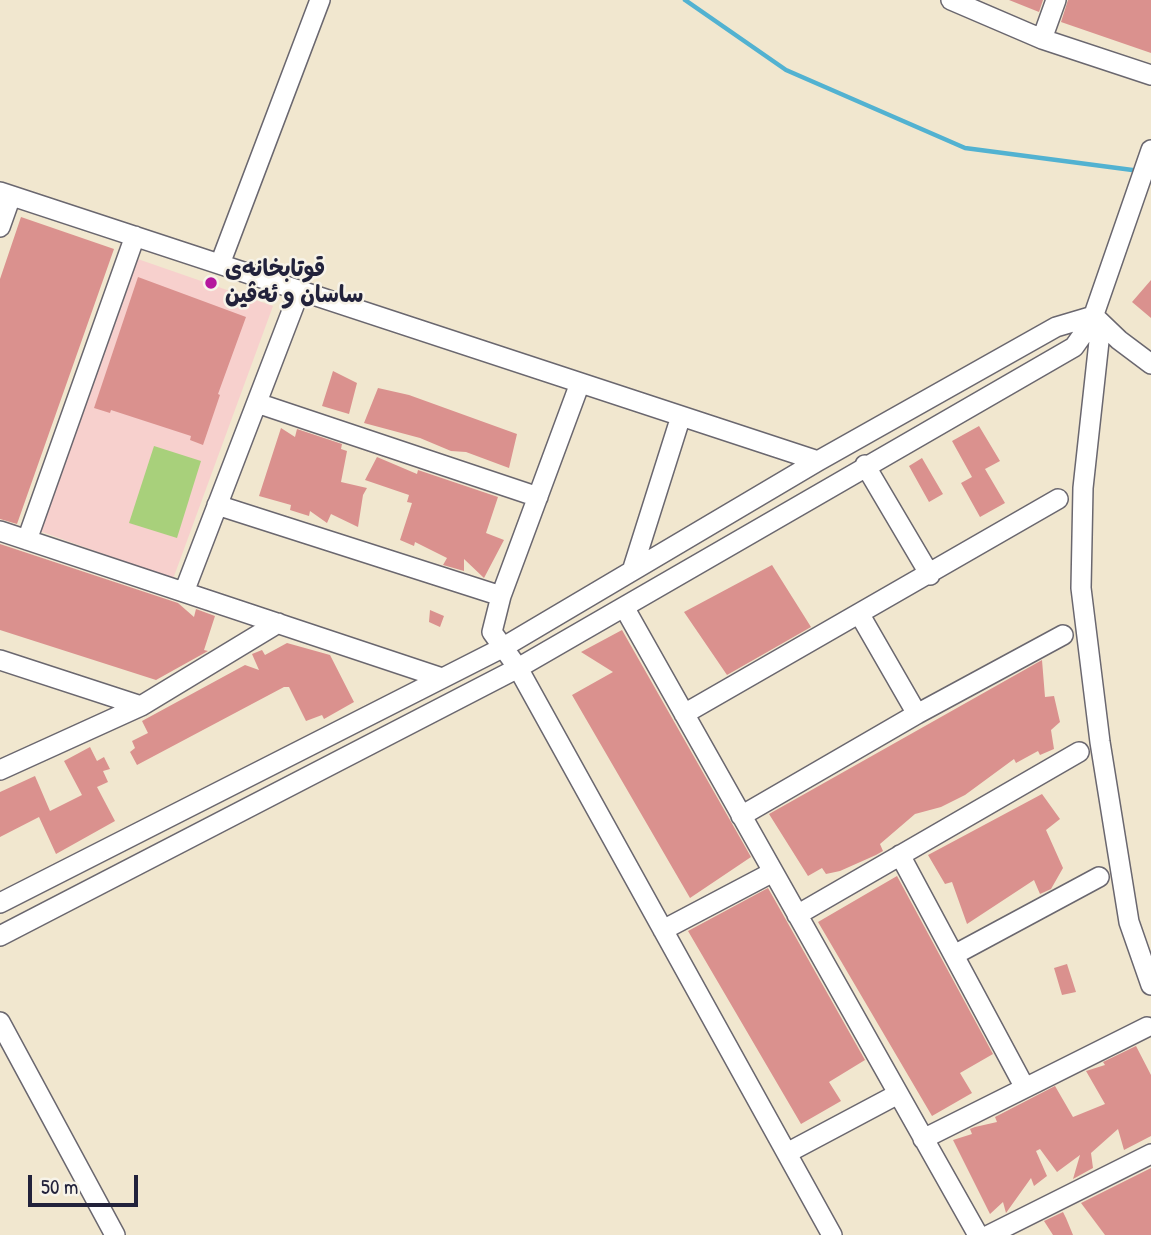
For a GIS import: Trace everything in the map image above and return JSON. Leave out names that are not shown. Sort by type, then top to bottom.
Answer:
[{"type":"street","points":[[220,264],[320,0]]},
{"type":"street","points":[[951,0],[1042,39],[1151,75]]},
{"type":"street","points":[[1042,39],[1056,0]]},
{"type":"street","points":[[1150,154],[1097,319],[1083,488],[1081,588],[1100,742],[1129,922],[1151,985]]},
{"type":"street","points":[[0,227],[6,194],[818,461]]},
{"type":"street","points":[[27,540],[135,236]]},
{"type":"street","points":[[184,592],[300,290]]},
{"type":"street","points":[[1097,319],[1151,364]]},
{"type":"street","points":[[0,904],[502,648],[818,461],[1056,327],[1097,319]]},
{"type":"street","points":[[0,936],[518,668],[1074,346],[1097,319]]},
{"type":"street","points":[[580,383],[501,596],[492,628],[502,648],[518,668],[787,1153],[829,1234]]},
{"type":"street","points":[[257,403],[538,497]]},
{"type":"street","points":[[632,571],[681,416]]},
{"type":"street","points":[[865,466],[930,575]]},
{"type":"street","points":[[684,714],[1058,499]]},
{"type":"street","points":[[217,505],[501,596]]},
{"type":"street","points":[[0,531],[442,678]]},
{"type":"street","points":[[624,607],[978,1235]]},
{"type":"street","points":[[860,615],[917,714]]},
{"type":"street","points":[[0,770],[141,706],[278,623]]},
{"type":"street","points":[[741,816],[917,714],[1063,635]]},
{"type":"street","points":[[0,660],[141,706]]},
{"type":"street","points":[[797,915],[1079,752]]},
{"type":"street","points":[[900,855],[1024,1086]]},
{"type":"street","points":[[663,930],[773,872]]},
{"type":"street","points":[[954,955],[1098,877]]},
{"type":"street","points":[[0,1023],[115,1235]]},
{"type":"street","points":[[923,1139],[1024,1086],[1147,1027]]},
{"type":"street","points":[[787,1153],[898,1094]]},
{"type":"street","points":[[989,1235],[1151,1154]]},
{"type":"shaded area","points":[[132,257],[273,306],[173,579],[34,529]]},
{"type":"green space","points":[[154,446],[201,461],[177,538],[129,523]]},
{"type":"building","points":[[1009,0],[1043,0],[1039,12]]},
{"type":"building","points":[[1068,0],[1151,0],[1151,53],[1061,22]]},
{"type":"building","points":[[21,217],[114,249],[17,524],[0,519],[0,279]]},
{"type":"building","points":[[138,277],[246,317],[203,445],[190,440],[191,436],[111,410],[110,413],[94,408]]},
{"type":"building","points":[[1151,280],[1151,318],[1132,302]]},
{"type":"building","points":[[333,371],[357,383],[349,414],[322,406]]},
{"type":"building","points":[[378,388],[409,395],[517,434],[509,468],[466,452],[451,451],[420,438],[364,423]]},
{"type":"building","points":[[979,426],[1000,461],[985,469],[1005,503],[980,517],[961,483],[972,477],[952,441]]},
{"type":"building","points":[[281,428],[295,437],[297,429],[342,444],[341,449],[347,451],[341,482],[367,488],[363,495],[358,527],[331,514],[327,523],[310,511],[309,516],[290,510],[291,505],[259,496]]},
{"type":"building","points":[[377,457],[417,474],[418,470],[498,497],[486,533],[504,540],[484,578],[464,559],[464,571],[443,565],[447,558],[415,542],[414,546],[400,540],[412,503],[407,502],[409,495],[365,480]]},
{"type":"building","points":[[922,458],[943,494],[929,502],[909,466]]},
{"type":"building","points":[[0,544],[178,603],[194,617],[196,609],[215,616],[204,650],[208,651],[156,680],[0,630]]},
{"type":"building","points":[[772,565],[811,627],[727,675],[684,612]]},
{"type":"building","points":[[430,610],[444,616],[440,627],[429,622]]},
{"type":"building","points":[[622,630],[751,857],[690,898],[572,695],[613,672],[581,652]]},
{"type":"building","points":[[287,643],[330,655],[354,702],[324,719],[322,715],[306,721],[289,687],[284,687],[137,765],[130,752],[135,748],[132,741],[148,733],[142,721],[245,665],[259,670],[252,654],[262,650],[265,655]]},
{"type":"building","points":[[1042,660],[1045,697],[1054,696],[1060,722],[1051,730],[1054,749],[1040,755],[1038,751],[1016,763],[1014,759],[965,795],[941,807],[915,814],[880,844],[883,851],[876,855],[840,871],[826,874],[822,868],[808,876],[769,814]]},
{"type":"building","points":[[90,747],[97,761],[104,757],[110,769],[103,771],[108,782],[97,787],[115,821],[56,854],[39,817],[0,837],[0,792],[35,776],[50,811],[82,795],[64,761]]},
{"type":"building","points":[[1042,794],[1060,819],[1046,830],[1063,868],[1051,889],[1040,894],[1034,880],[967,924],[952,882],[945,884],[928,855]]},
{"type":"building","points":[[897,876],[993,1054],[960,1073],[972,1093],[932,1116],[818,922]]},
{"type":"building","points":[[768,888],[865,1060],[829,1082],[841,1101],[801,1124],[688,931]]},
{"type":"building","points":[[1067,964],[1076,992],[1062,995],[1054,968]]},
{"type":"building","points":[[1136,1046],[1151,1075],[1151,1136],[1124,1150],[1118,1129],[1091,1153],[1093,1168],[1073,1179],[1080,1155],[1057,1172],[1040,1149],[1036,1151],[1047,1176],[1034,1186],[1031,1178],[1006,1213],[1003,1202],[990,1214],[953,1140],[972,1134],[970,1129],[997,1122],[995,1117],[1055,1086],[1073,1117],[1105,1104],[1086,1071],[1105,1065],[1103,1062]]},
{"type":"building","points":[[1151,1168],[1151,1235],[1105,1235],[1081,1203]]},
{"type":"building","points":[[1063,1212],[1073,1235],[1053,1235],[1044,1221]]},
{"type":"waterway","points":[[685,0],[786,70],[965,148],[1140,171]]},
{"type":"place","name":"قوتابخانەی ساسان و ئەڤین","points":[[211,283]]}]
